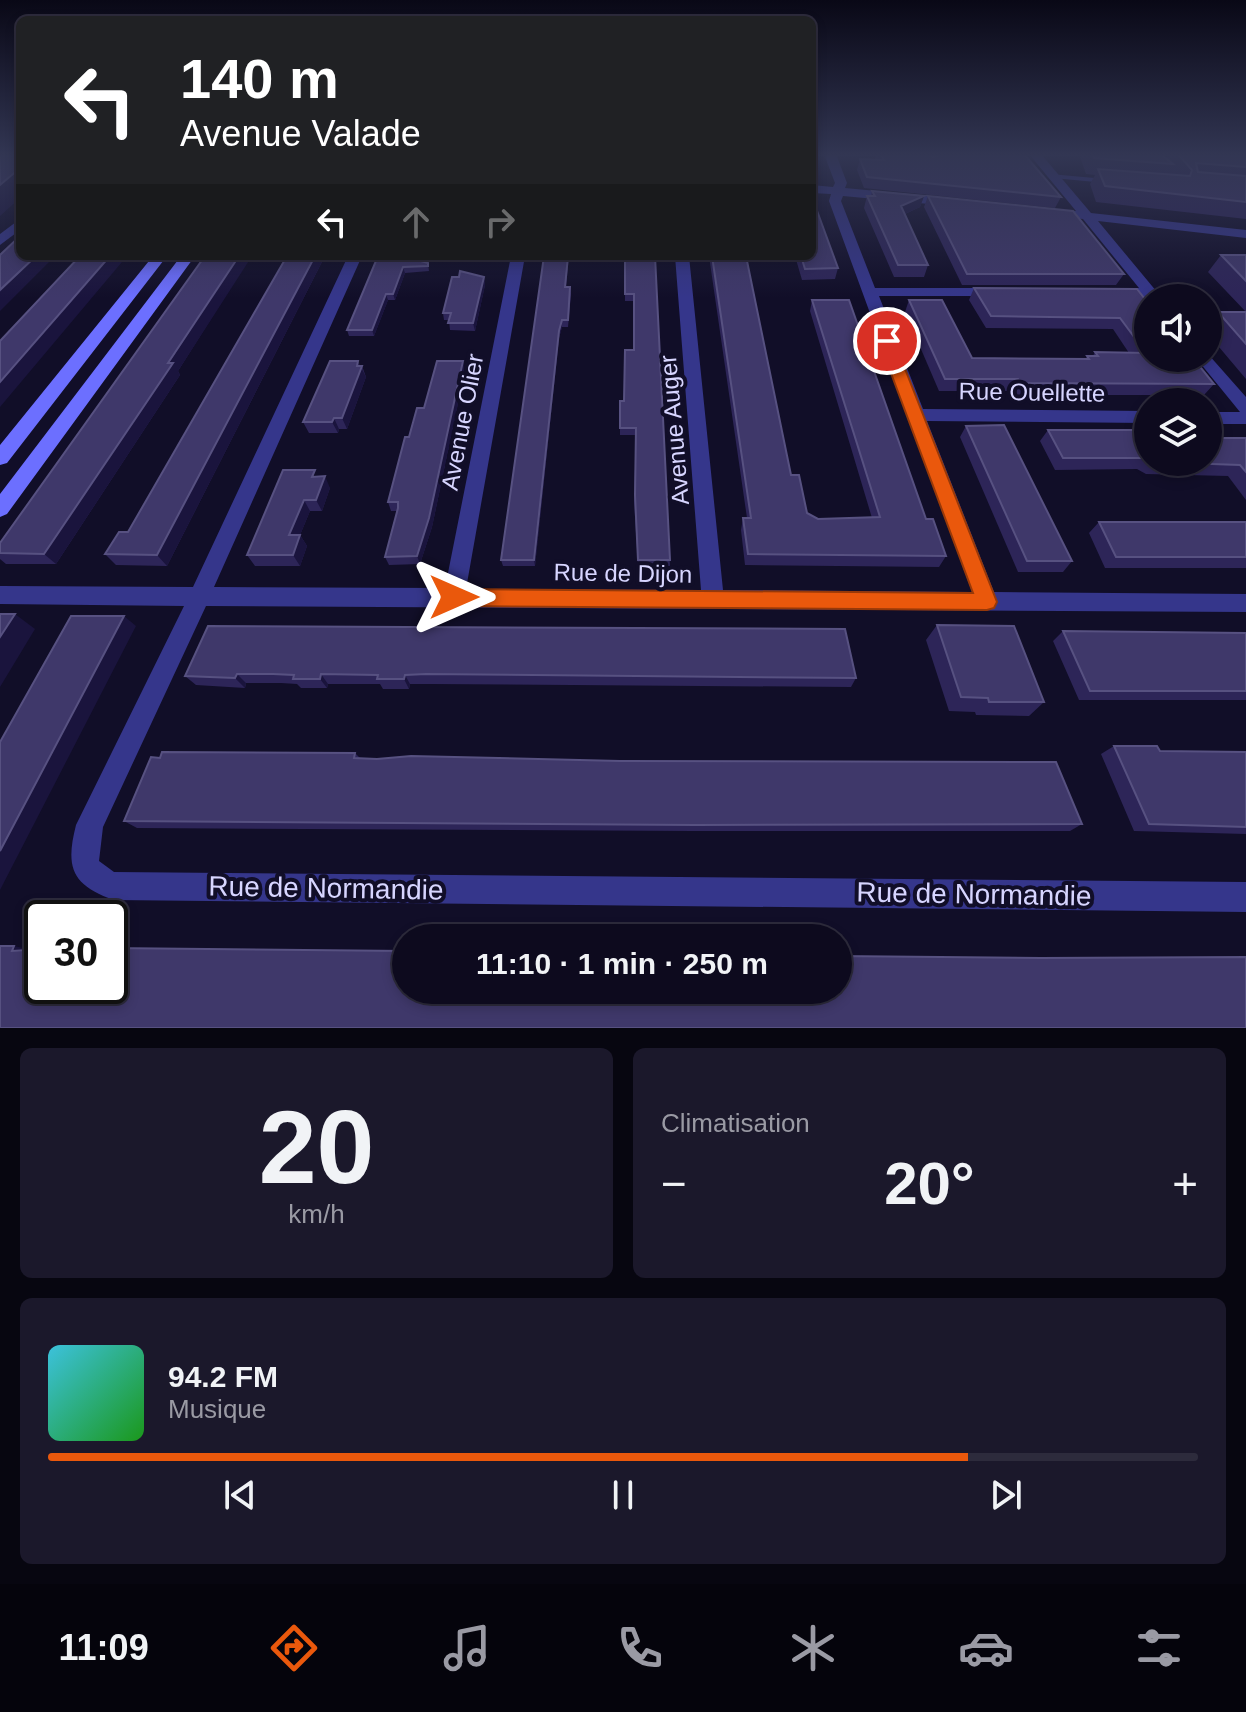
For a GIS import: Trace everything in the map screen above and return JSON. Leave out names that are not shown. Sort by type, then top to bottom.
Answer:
[{"type":"main road","points":[[0,458],[157,260]]},
{"type":"main road","points":[[0,509],[185,260]]},
{"type":"street","points":[[835,202],[987,602]]},
{"type":"street","points":[[950,202],[960,203]]},
{"type":"street","points":[[1075,202],[1143,284]]},
{"type":"street","points":[[1037,211],[1246,234]]},
{"type":"street","points":[[0,241],[16,227]]},
{"type":"street","name":"Rue de Normandie","points":[[353,260],[199,597],[90,825],[84,847],[85,866],[96,881],[114,886],[1246,897]]},
{"type":"street","name":"Avenue Olier","points":[[454,597],[517,260]]},
{"type":"street","name":"Avenue Auger","points":[[682,260],[713,600]]},
{"type":"street","points":[[867,292],[1007,292]]},
{"type":"street","points":[[1100,292],[1134,294]]},
{"type":"street","points":[[1216,372],[1246,408]]},
{"type":"street","name":"Rue Ouellette","points":[[915,415],[1134,417]]},
{"type":"street","points":[[1222,418],[1246,418]]},
{"type":"street","name":"Rue de Dijon","points":[[0,595],[1246,603]]},
{"type":"building","points":[[870,202],[910,202],[901,206],[928,265],[898,265]]},
{"type":"building","points":[[931,202],[986,202],[1073,211],[1124,274],[967,274]]},
{"type":"building","points":[[816,208],[838,268],[805,269],[802,260],[816,260]]},
{"type":"building","points":[[16,240],[16,260],[32,260],[0,290],[0,255]]},
{"type":"building","points":[[1221,255],[1246,255],[1246,281]]},
{"type":"building","points":[[76,260],[107,260],[0,382],[0,341]]},
{"type":"building","points":[[202,260],[236,260],[168,363],[173,363],[44,554],[0,553],[0,543]]},
{"type":"building","points":[[285,260],[313,260],[157,555],[105,554],[119,532],[128,532]]},
{"type":"building","points":[[376,260],[428,263],[428,266],[403,267],[393,294],[386,294],[372,330],[347,330]]},
{"type":"building","points":[[543,260],[568,260],[565,287],[570,287],[568,320],[562,320],[559,331],[534,560],[501,560]]},
{"type":"building","points":[[625,260],[655,260],[670,560],[638,560],[636,428],[620,428],[625,350],[634,350],[634,294],[625,294]]},
{"type":"building","points":[[713,260],[747,260],[791,475],[799,475],[807,513],[818,519],[880,517],[812,300],[849,300],[926,519],[933,519],[946,556],[748,554],[743,518],[751,518]]},
{"type":"building","points":[[460,271],[484,277],[473,323],[448,323],[451,313],[443,313],[452,277],[459,277]]},
{"type":"building","points":[[974,288],[1134,289],[1134,337],[1120,318],[991,316]]},
{"type":"building","points":[[909,300],[942,300],[972,358],[1089,359],[1087,356],[1098,356],[1095,352],[1134,353],[1134,372],[1204,372],[1214,384],[1020,383],[1018,379],[945,379]]},
{"type":"building","points":[[1222,312],[1246,312],[1246,344],[1222,317]]},
{"type":"building","points":[[330,361],[358,361],[357,366],[362,366],[342,418],[334,418],[332,422],[303,422]]},
{"type":"building","points":[[437,361],[463,361],[429,518],[417,556],[385,557],[398,508],[398,502],[388,502],[405,437],[409,437],[417,408],[424,408]]},
{"type":"building","points":[[1004,425],[1072,561],[1027,561],[966,426]]},
{"type":"building","points":[[1048,430],[1134,430],[1134,458],[1063,458]]},
{"type":"building","points":[[1222,438],[1246,438],[1246,472],[1240,465],[1222,464]]},
{"type":"building","points":[[283,470],[315,470],[312,477],[325,476],[316,500],[304,500],[289,535],[300,535],[293,555],[247,555]]},
{"type":"building","points":[[1099,522],[1246,522],[1246,557],[1116,557]]},
{"type":"building","points":[[0,614],[15,614],[0,637]]},
{"type":"building","points":[[71,616],[124,616],[0,851],[0,742]]},
{"type":"building","points":[[937,625],[1014,626],[1044,702],[989,702],[988,698],[961,697]]},
{"type":"building","points":[[208,626],[845,629],[856,678],[426,674],[405,675],[404,679],[377,679],[378,675],[321,674],[320,679],[293,679],[294,675],[273,674],[237,674],[235,678],[185,676]]},
{"type":"building","points":[[1063,631],[1246,633],[1246,691],[1090,691]]},
{"type":"building","points":[[1114,746],[1157,746],[1160,751],[1246,752],[1246,827],[1149,824]]},
{"type":"building","points":[[162,752],[355,753],[354,758],[377,759],[411,756],[620,761],[1056,762],[1082,824],[124,821],[151,757],[160,758]]},
{"type":"building","points":[[0,946],[14,946],[12,951],[24,950],[24,1004],[128,1004],[128,948],[392,951],[392,1004],[852,1004],[852,956],[1246,957],[1246,1028],[0,1028]]},
{"type":"route","points":[[454,597],[987,602],[887,341]]}]
